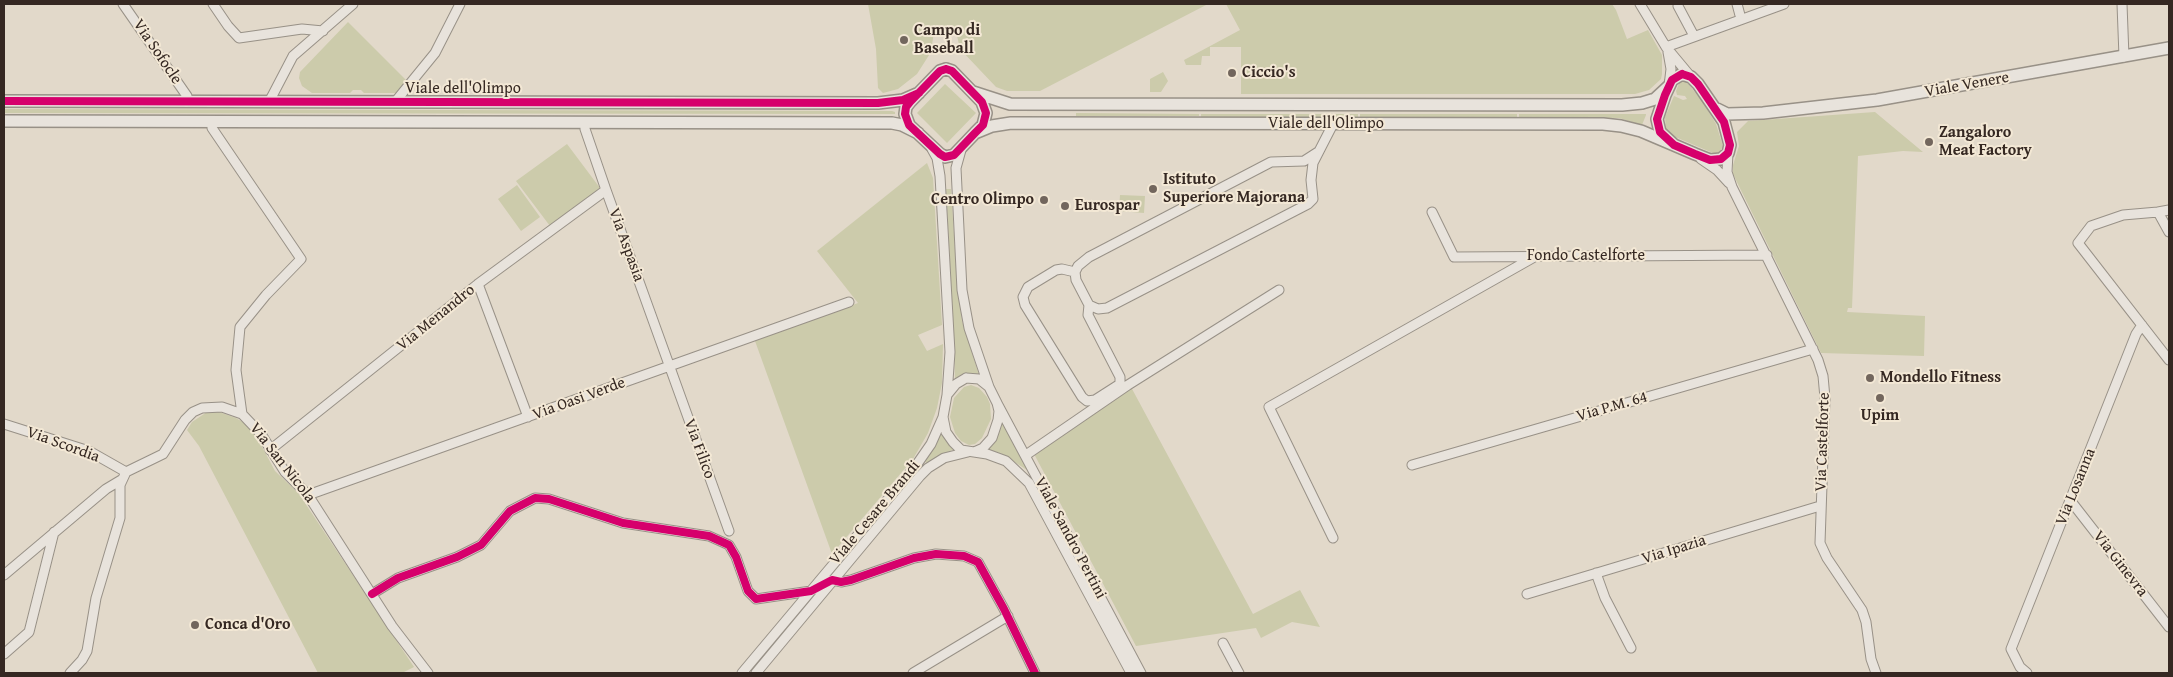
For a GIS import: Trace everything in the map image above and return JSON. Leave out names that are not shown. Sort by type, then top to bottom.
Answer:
[{"type":"street","name":"Via Sofocle","points":[[123,4],[186,94],[186,102]]},
{"type":"street","points":[[213,4],[239,38],[302,29],[325,30]]},
{"type":"street","points":[[269,102],[293,56],[353,4]]},
{"type":"street","points":[[395,102],[435,53],[460,4]]},
{"type":"street","points":[[1640,4],[1666,47],[1717,109],[1730,138],[1728,153]]},
{"type":"street","points":[[1737,4],[1741,19]]},
{"type":"street","points":[[1666,47],[1784,4]]},
{"type":"street","points":[[2122,4],[2124,56]]},
{"type":"street","points":[[1678,6],[1694,36]]},
{"type":"street","points":[[1666,47],[1671,65],[1669,86],[1658,113],[1657,126],[1662,136],[1674,145]]},
{"type":"street","name":"Viale Venere","points":[[1717,109],[1727,114],[1763,113],[1877,100],[2169,48]]},
{"type":"street","points":[[946,69],[952,71],[973,92],[985,106],[986,113],[983,125],[954,155],[945,156],[928,143],[906,121],[906,107],[940,71],[946,69]]},
{"type":"street","name":"Viale dell'Olimpo","points":[[973,92],[1010,104],[1622,105],[1649,101],[1659,96],[1672,80],[1679,75],[1684,74],[1691,77]]},
{"type":"street","name":"Viale dell'Olimpo","points":[[4,101],[878,103],[903,100],[919,93]]},
{"type":"street","name":"Viale Venere","points":[[1730,138],[1738,122],[1763,113]]},
{"type":"street","name":"Viale dell'Olimpo","points":[[4,121],[892,123],[902,125],[918,133]]},
{"type":"street","name":"Via San Nicola","points":[[212,122],[212,128],[301,259],[266,295],[240,327],[236,370],[242,414],[257,428],[285,472],[308,495],[416,660],[428,673]]},
{"type":"street","name":"Via Aspasia","points":[[585,122],[585,129],[606,190],[670,366]]},
{"type":"street","name":"Viale dell'Olimpo","points":[[975,133],[1004,123],[1613,125],[1641,131],[1714,161],[1721,159],[1728,153]]},
{"type":"street","points":[[1090,306],[1098,309],[1107,308],[1308,204],[1313,199],[1311,180],[1313,163],[1333,124]]},
{"type":"street","points":[[928,143],[937,158],[940,176],[950,352],[947,395],[943,417],[946,432],[952,442],[961,450],[971,452],[988,443],[996,430],[998,420],[997,403],[989,387],[969,328],[962,290],[956,168],[957,160],[964,145]]},
{"type":"street","points":[[1075,272],[1062,269],[1056,270],[1028,287],[1023,296],[1025,305],[1082,397],[1087,401],[1095,400],[1120,384],[1120,377],[1088,315],[1090,306],[1076,280],[1075,272],[1078,266],[1089,258],[1271,162],[1304,161],[1318,152]]},
{"type":"street","name":"Via Castelforte","points":[[1728,153],[1727,172],[1732,187],[1821,368],[1825,391],[1820,506],[1822,549],[1862,610],[1866,622],[1871,659],[1876,673]]},
{"type":"street","name":"Via Castelforte","points":[[1695,154],[1717,170],[1732,187]]},
{"type":"street","name":"Via Menandro","points":[[270,450],[478,284],[606,190]]},
{"type":"street","points":[[2169,210],[2123,215],[2091,226],[2078,242],[2169,360]]},
{"type":"street","name":"Fondo Castelforte","points":[[1432,212],[1454,257],[1767,255]]},
{"type":"street","points":[[2158,212],[2169,232]]},
{"type":"street","points":[[1333,538],[1269,407],[1536,256]]},
{"type":"street","points":[[478,284],[528,418]]},
{"type":"street","points":[[1026,455],[1128,385],[1279,290]]},
{"type":"street","name":"Via Oasi Verde","points":[[308,495],[849,302]]},
{"type":"street","name":"Via Losanna","points":[[2027,673],[2020,667],[2011,649],[2136,334],[2142,325]]},
{"type":"street","name":"Via P.M. 64","points":[[1412,465],[1813,349]]},
{"type":"street","name":"Via Filico","points":[[670,366],[729,531]]},
{"type":"street","points":[[947,395],[956,384],[966,378],[979,379],[989,387]]},
{"type":"street","name":"Viale Sandro Pertini","points":[[997,403],[1141,673]]},
{"type":"street","points":[[4,575],[123,476],[162,454],[179,432],[185,420],[193,412],[202,408],[222,407],[242,414]]},
{"type":"street","name":"Viale Cesare Brandi","points":[[742,673],[915,467],[930,444],[943,417]]},
{"type":"street","name":"Via Scordia","points":[[4,424],[89,451],[123,476]]},
{"type":"street","name":"Viale Sandro Pertini","points":[[971,452],[986,454],[1006,461],[1029,483],[1131,673]]},
{"type":"street","name":"Viale Cesare Brandi","points":[[756,673],[832,580],[928,468],[944,458],[971,452]]},
{"type":"street","points":[[70,673],[82,660],[86,651],[96,598],[120,518],[123,476]]},
{"type":"street","points":[[372,594],[398,578],[457,557],[481,545],[510,511],[535,498],[549,499],[623,523],[710,536],[729,545],[736,558],[748,591],[756,599],[810,591],[832,580],[841,582],[851,580],[914,558],[936,554],[964,556],[978,562],[1008,616],[1035,673]]},
{"type":"street","name":"Via Ginevra","points":[[2070,500],[2169,627]]},
{"type":"street","name":"Via Ipazia","points":[[1527,594],[1820,506]]},
{"type":"street","points":[[4,654],[28,632],[54,532]]},
{"type":"street","points":[[1596,574],[1605,598],[1630,648]]},
{"type":"street","points":[[913,673],[1008,616]]},
{"type":"street","points":[[1223,642],[1239,673]]},
{"type":"green space","points":[[868,4],[1208,4],[1040,91],[1007,91],[996,87],[960,49],[956,31],[934,31],[931,52],[917,74],[898,89],[883,93],[878,88],[876,49]]},
{"type":"green space","points":[[1226,4],[1612,4],[1627,39],[1648,30],[1662,55],[1662,74],[1661,79],[1649,90],[1635,94],[1241,94],[1241,47],[1210,47],[1210,56],[1202,56],[1201,65],[1186,65],[1184,60],[1240,30]]},
{"type":"green space","points":[[348,22],[407,81],[396,93],[364,93],[361,90],[353,90],[350,93],[312,93],[302,86],[299,78],[300,72]]},
{"type":"green space","points":[[1163,72],[1168,81],[1161,92],[1150,92],[1150,79]]},
{"type":"green space","points":[[1685,80],[1702,101],[1716,124],[1723,146],[1719,153],[1713,153],[1673,136],[1666,130],[1665,117],[1674,96],[1683,100],[1687,99],[1685,96],[1677,95],[1676,91],[1680,81]]},
{"type":"green space","points":[[945,84],[976,113],[947,143],[917,113]]},
{"type":"green space","points":[[4,109],[892,111],[895,114],[4,113]]},
{"type":"green space","points":[[1875,112],[1923,152],[1903,151],[1858,156],[1852,308],[1848,308],[1847,312],[1925,316],[1924,356],[1821,353],[1733,174],[1733,165],[1739,146],[1737,132],[1748,121]]},
{"type":"green space","points":[[1076,113],[1199,114],[1199,116],[1076,116]]},
{"type":"green space","points":[[1201,114],[1358,114],[1358,117],[1201,117]]},
{"type":"green space","points":[[1360,114],[1517,114],[1517,117],[1360,117]]},
{"type":"green space","points":[[1519,114],[1646,115],[1642,125],[1619,118],[1519,117]]},
{"type":"green space","points":[[567,144],[600,188],[550,226],[516,181]]},
{"type":"green space","points":[[927,163],[933,178],[942,325],[918,335],[927,351],[943,344],[942,383],[937,408],[928,433],[913,459],[832,554],[755,341],[858,303],[817,251]]},
{"type":"green space","points":[[517,185],[540,217],[521,231],[498,199]]},
{"type":"green space","points":[[946,189],[951,189],[957,281],[962,321],[979,375],[955,381],[954,339]]},
{"type":"green space","points":[[1120,195],[1145,196],[1144,213],[1119,211]]},
{"type":"green space","points":[[971,385],[979,388],[987,397],[990,404],[991,419],[982,438],[975,444],[969,445],[961,441],[955,433],[950,417],[954,398],[964,387]]},
{"type":"green space","points":[[1131,387],[1253,614],[1300,590],[1320,627],[1292,622],[1261,638],[1256,628],[1136,646],[1033,452]]},
{"type":"green space","points":[[207,412],[219,412],[246,424],[259,441],[275,471],[299,494],[414,667],[402,673],[318,673],[199,446],[187,430],[192,422]]},
{"type":"green space","points":[[1000,422],[1002,422],[1027,470],[1002,454],[987,449]]},
{"type":"green space","points":[[941,430],[954,449],[926,463],[925,461]]},
{"type":"cycle path","points":[[946,69],[952,71],[982,102],[986,113],[983,125],[954,155],[945,157],[909,125],[905,114],[906,107],[910,102],[940,71],[946,69]]},
{"type":"cycle path","points":[[1682,74],[1691,77],[1698,84],[1724,122],[1730,145],[1728,153],[1721,159],[1710,160],[1674,145],[1660,132],[1657,119],[1665,95],[1672,80],[1682,74]]},
{"type":"cycle path","points":[[4,101],[878,103],[903,100],[919,93]]},
{"type":"cycle path","points":[[372,594],[398,578],[457,557],[481,545],[510,511],[535,498],[549,499],[623,523],[709,536],[729,545],[736,557],[748,591],[756,599],[811,591],[832,580],[841,582],[851,580],[914,558],[936,554],[964,556],[978,562],[1004,609],[1035,673]]},
{"type":"place","name":"Campo di Baseball","points":[[904,40]]},
{"type":"place","name":"Ciccio's","points":[[1232,73]]},
{"type":"place","name":"Zangaloro Meat Factory","points":[[1929,142]]},
{"type":"place","name":"Istituto Superiore Majorana","points":[[1153,189]]},
{"type":"place","name":"Centro Olimpo","points":[[1044,200]]},
{"type":"place","name":"Eurospar","points":[[1065,206]]},
{"type":"place","name":"Mondello Fitness","points":[[1870,378]]},
{"type":"place","name":"Upim","points":[[1880,398]]},
{"type":"place","name":"Conca d'Oro","points":[[195,625]]}]
